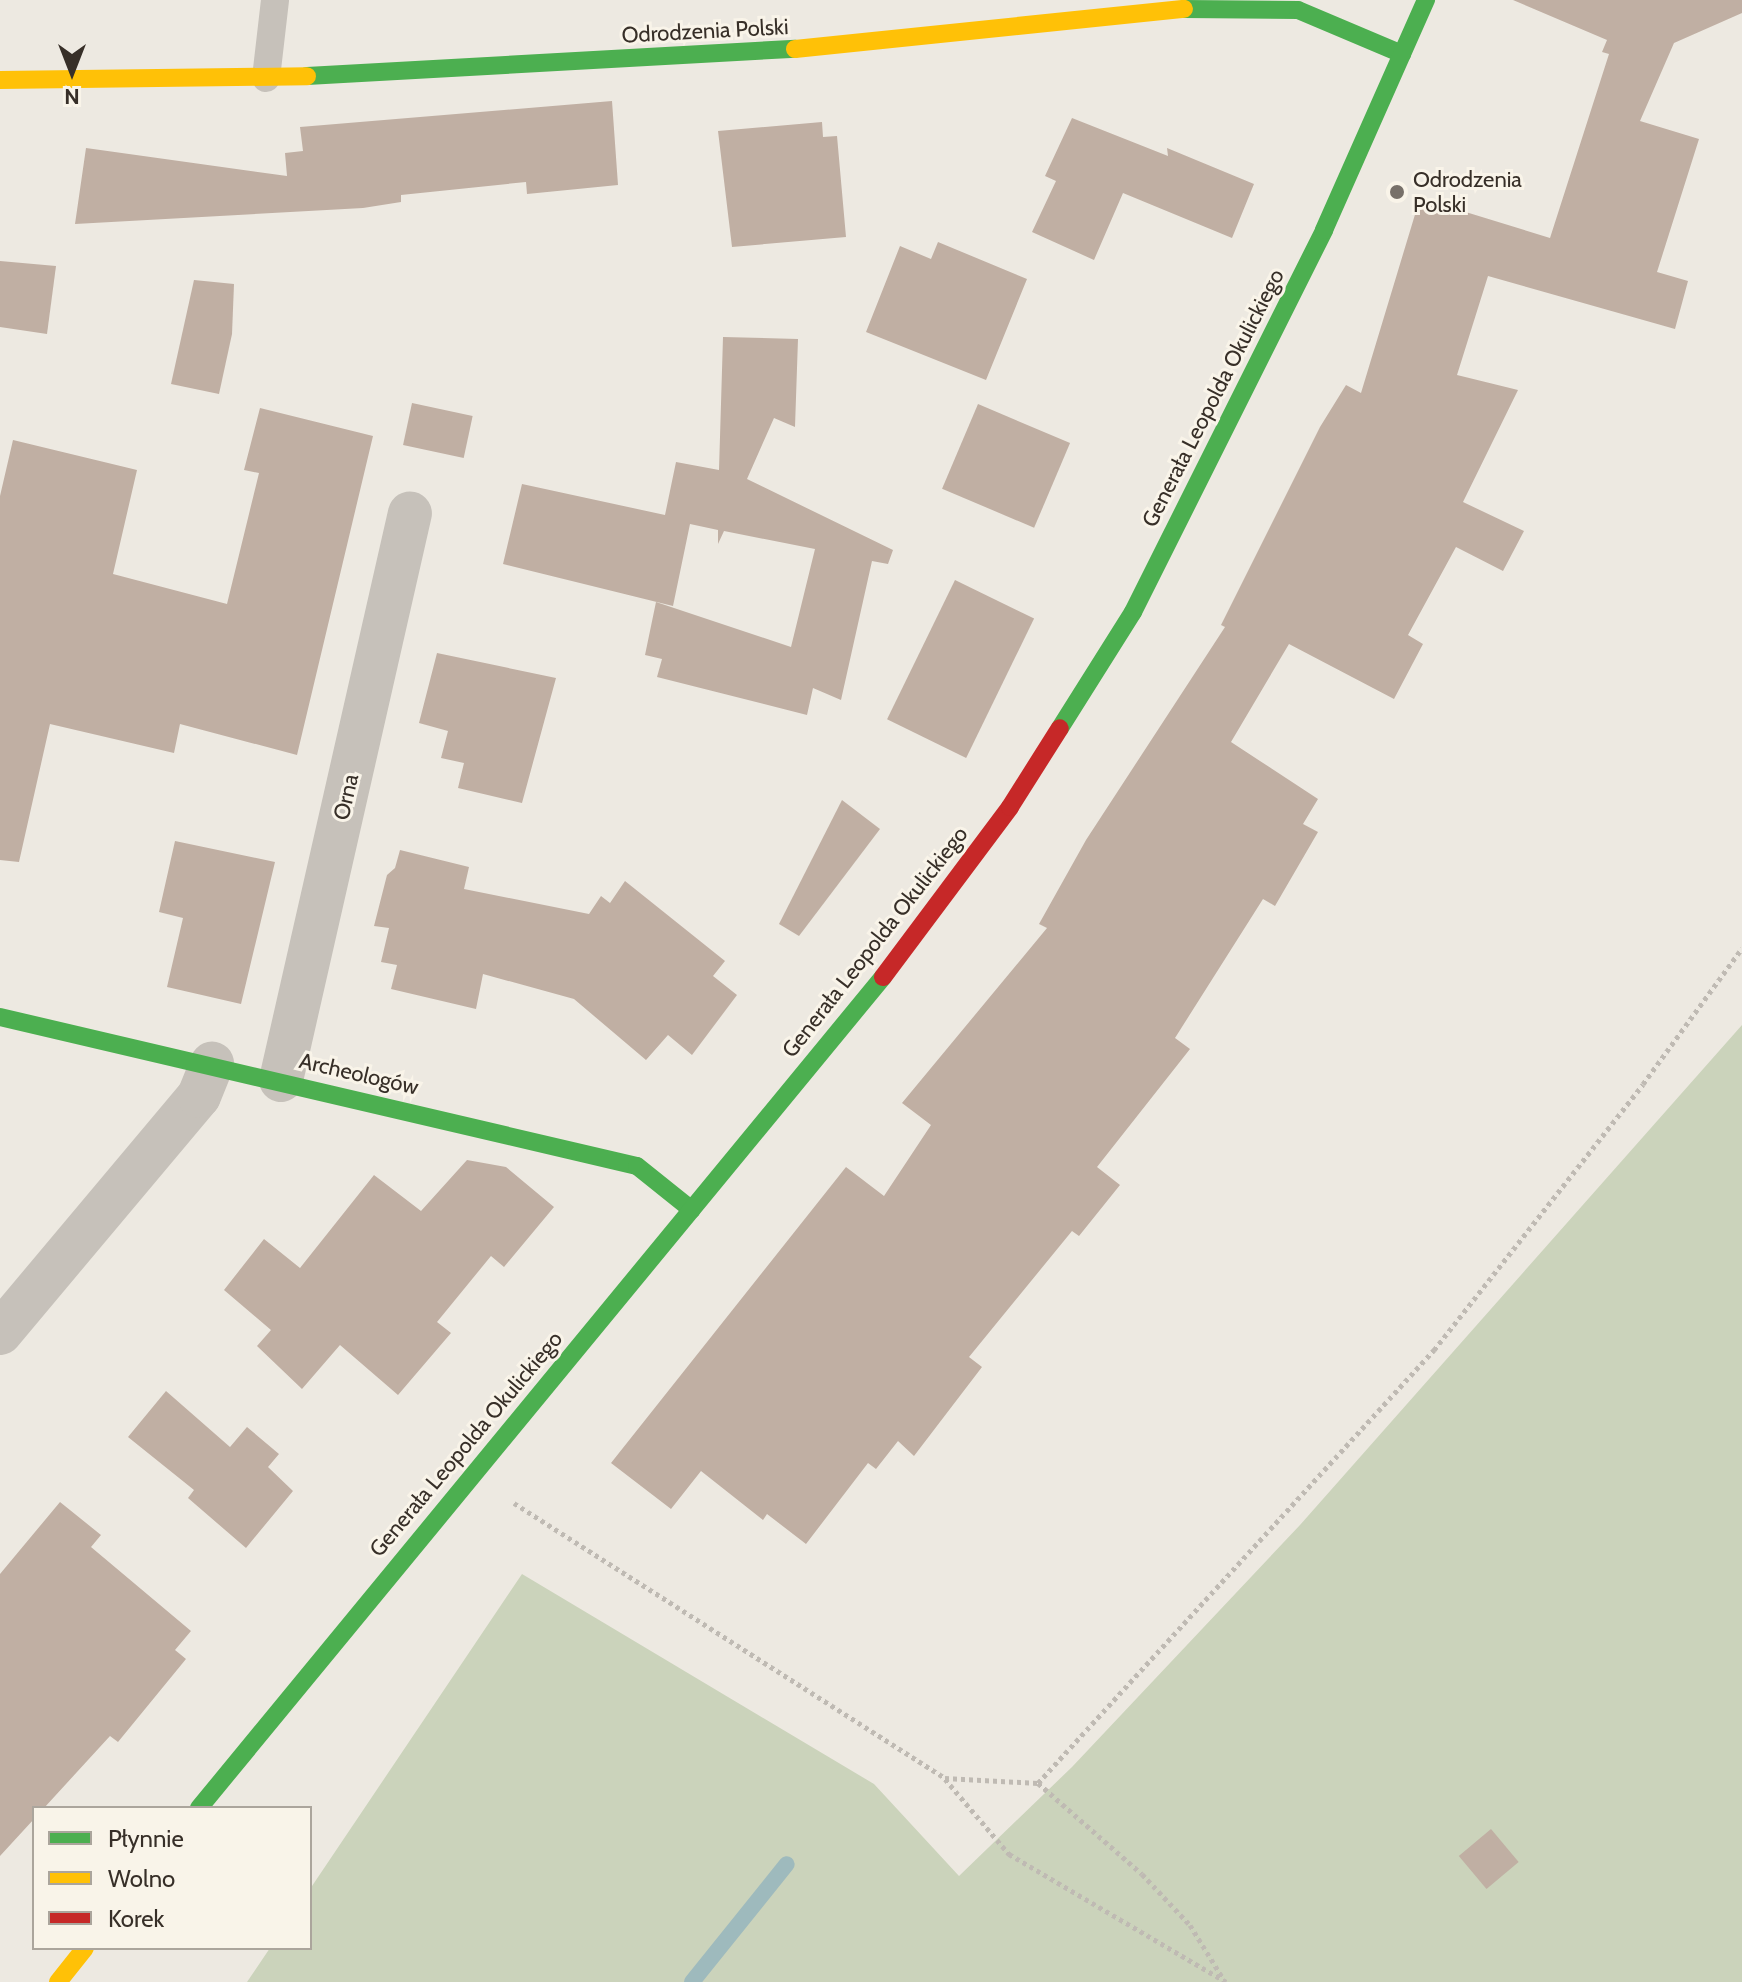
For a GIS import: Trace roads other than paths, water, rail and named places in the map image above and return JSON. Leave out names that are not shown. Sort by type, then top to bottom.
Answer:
[{"type":"street","name":"Generała Leopolda Okulickiego","points":[[201,1806],[470,1474],[902,953],[1069,718],[1139,600],[1324,230],[1426,0]]},
{"type":"street","name":"Odrodzenia Polski","points":[[0,80],[266,78],[740,55],[1202,7],[1298,10],[1402,54]]},
{"type":"street","name":"Orna","points":[[281,1080],[410,513]]},
{"type":"street","name":"Archeologów","points":[[0,1017],[212,1063],[637,1166],[692,1210]]},
{"type":"street","points":[[0,1333],[199,1096],[212,1063]]},
{"type":"street","points":[[58,1982],[83,1950]]},
{"type":"lane","points":[[266,78],[275,0]]},
{"type":"waterway","points":[[692,1982],[787,1864]]},
{"type":"place","name":"Odrodzenia Polski","points":[[1397,192]]}]
